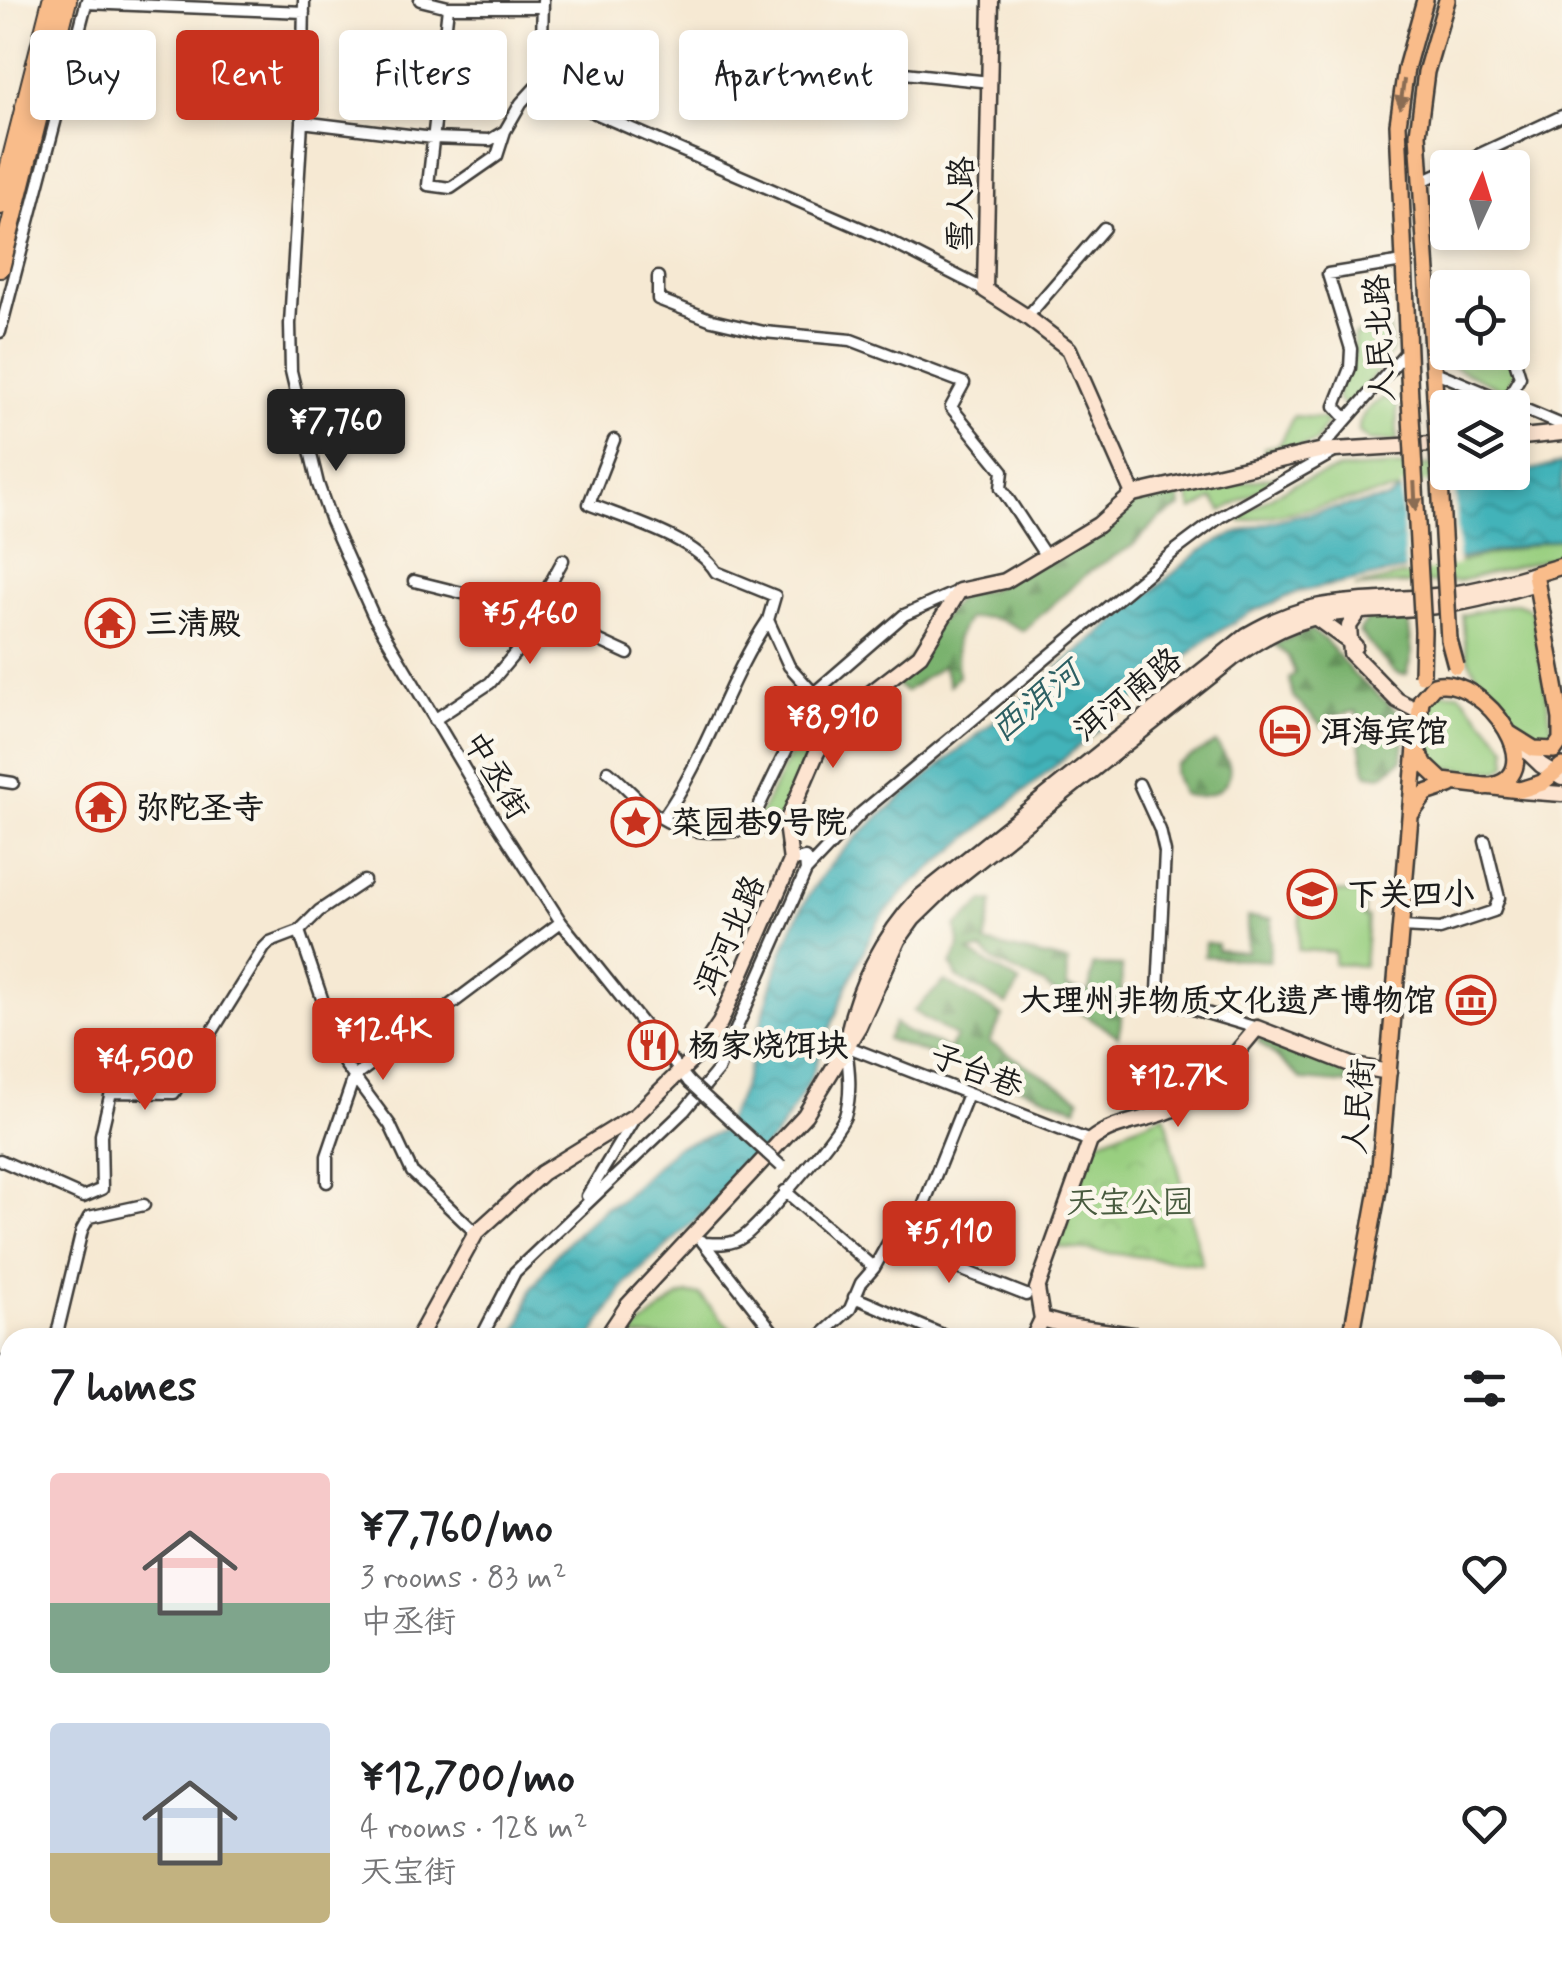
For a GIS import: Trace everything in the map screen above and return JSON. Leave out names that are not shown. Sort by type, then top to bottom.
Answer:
[{"type":"highway","points":[[0,205],[52,0]]},
{"type":"highway","points":[[0,268],[80,1]]},
{"type":"main road","name":"人民北路","points":[[1418,711],[1422,617],[1398,152],[1408,58],[1426,0]]},
{"type":"main road","name":"人民北路","points":[[1430,271],[1419,182],[1418,125],[1422,90],[1447,0]]},
{"type":"main road","name":"人民北路","points":[[1433,370],[1448,634],[1456,666],[1477,696]]},
{"type":"main road","name":"洱河南路","points":[[1540,577],[1562,566]]},
{"type":"main road","name":"洱河南路","points":[[1540,577],[1562,576]]},
{"type":"main road","points":[[1540,577],[1562,678]]},
{"type":"main road","points":[[1540,577],[1560,719],[1561,740],[1554,750],[1544,752],[1530,747],[1510,734],[1477,696],[1460,685],[1438,683],[1425,692],[1418,711],[1416,747],[1429,770],[1453,785],[1515,790],[1538,785],[1559,773]]},
{"type":"main road","points":[[1482,787],[1500,784],[1513,771],[1517,753],[1510,734]]},
{"type":"main road","name":"人民街","points":[[1353,1328],[1378,1190],[1416,747]]},
{"type":"main road","points":[[1410,818],[1414,806],[1426,793],[1453,785]]},
{"type":"street","points":[[420,0],[448,7],[543,4],[542,30]]},
{"type":"street","name":"雪人路","points":[[985,290],[991,0]]},
{"type":"street","points":[[0,332],[80,1],[304,6]]},
{"type":"street","name":"中丞街","points":[[304,6],[291,370],[318,484],[361,591],[434,720],[561,922],[684,1077],[796,1179]]},
{"type":"street","points":[[448,7],[428,184],[451,188],[497,156],[505,131],[527,96]]},
{"type":"street","points":[[908,73],[990,82]]},
{"type":"street","points":[[1488,150],[1562,116]]},
{"type":"street","points":[[611,120],[881,237],[1027,316],[1069,349],[1077,362],[1133,494]]},
{"type":"street","points":[[302,122],[433,138],[490,140],[505,131]]},
{"type":"street","points":[[1419,182],[1430,177]]},
{"type":"street","points":[[1027,316],[1104,228]]},
{"type":"street","points":[[1347,419],[1335,406],[1350,368],[1351,349],[1328,274],[1403,262]]},
{"type":"street","points":[[658,277],[658,299],[712,320],[764,332],[851,340],[964,383],[951,407],[1003,471],[1002,488],[1047,558]]},
{"type":"street","points":[[1319,451],[1408,350]]},
{"type":"street","points":[[1433,370],[1480,390]]},
{"type":"street","points":[[1530,411],[1562,424]]},
{"type":"street","points":[[1530,436],[1562,433]]},
{"type":"street","points":[[614,440],[589,504],[676,540],[711,564],[716,572],[775,596],[768,620],[745,655],[687,784],[664,818]]},
{"type":"street","points":[[748,829],[814,693],[904,614],[959,591],[1005,582],[1098,525],[1133,494],[1319,451],[1430,445]]},
{"type":"street","points":[[486,1328],[514,1272],[684,1111],[718,1070],[806,871],[861,813],[1176,550],[1220,518],[1340,449]]},
{"type":"street","points":[[434,720],[490,683],[522,645],[534,611],[563,560]]},
{"type":"street","name":"洱河南路","points":[[612,1328],[620,1315],[700,1238],[805,1114],[859,1026],[898,940],[948,885],[1232,659],[1308,612],[1340,600],[1447,595],[1540,577]]},
{"type":"street","name":"洱河南路","points":[[1308,612],[1448,605],[1540,577]]},
{"type":"street","points":[[414,581],[534,611],[628,654]]},
{"type":"street","points":[[608,771],[664,818],[694,831],[719,834],[786,824],[817,752],[837,719],[920,655],[959,591]]},
{"type":"street","points":[[1375,598],[1350,622],[1351,653],[1398,700],[1418,711]]},
{"type":"street","points":[[1308,612],[1348,644]]},
{"type":"street","points":[[768,620],[789,666],[837,719]]},
{"type":"street","points":[[1510,734],[1533,759],[1559,773]]},
{"type":"street","points":[[0,781],[13,784]]},
{"type":"street","points":[[1140,784],[1165,852],[1158,990],[1169,1002],[1257,1028],[1355,1066],[1389,1072]]},
{"type":"street","points":[[1515,790],[1562,794]]},
{"type":"street","name":"洱河北路","points":[[423,1328],[476,1232],[542,1174],[636,1115],[684,1077],[720,1023],[791,861],[786,824]]},
{"type":"street","points":[[1401,928],[1440,929],[1494,911],[1499,898],[1485,841]]},
{"type":"street","points":[[791,861],[805,858],[806,871]]},
{"type":"street","points":[[0,1160],[83,1197],[102,1189],[102,1135],[111,1092],[174,1093],[264,948],[299,931],[319,911],[364,881]]},
{"type":"street","points":[[326,1182],[327,1156],[354,1077],[561,922]]},
{"type":"street","points":[[299,931],[344,1063],[390,1125],[412,1172],[476,1232]]},
{"type":"street","points":[[1038,1328],[1042,1319],[1038,1288],[1090,1140],[1104,1129],[1174,1108],[1207,1083],[1257,1028]]},
{"type":"street","points":[[700,1238],[720,1244],[743,1237],[823,1149],[844,1118],[850,1082],[846,1046]]},
{"type":"street","name":"子台巷","points":[[846,1046],[1090,1140]]},
{"type":"street","points":[[829,1328],[850,1309],[860,1282],[888,1244],[916,1224],[968,1094]]},
{"type":"street","points":[[582,1206],[636,1115]]},
{"type":"street","points":[[785,1191],[874,1268]]},
{"type":"street","points":[[58,1328],[82,1230],[89,1217],[144,1205]]},
{"type":"street","points":[[700,1238],[770,1328]]},
{"type":"street","points":[[896,1238],[909,1249],[1026,1295]]},
{"type":"street","points":[[854,1297],[927,1328]]},
{"type":"street","points":[[1042,1319],[1096,1328]]},
{"type":"green space","points":[[1389,327],[1392,352],[1351,405],[1342,404],[1337,399],[1341,373],[1353,360],[1354,335]]},
{"type":"green space","points":[[1461,370],[1515,370],[1504,390]]},
{"type":"green space","points":[[1384,397],[1397,405],[1397,441],[1369,441],[1359,432],[1361,420]]},
{"type":"green space","points":[[1294,416],[1329,419],[1315,443],[1265,454],[1264,448],[1278,445]]},
{"type":"green space","points":[[1430,465],[1430,484],[1242,522],[1236,517],[1294,484],[1340,469]]},
{"type":"green space","points":[[1287,474],[1222,511],[1213,499],[1192,510],[1188,494]]},
{"type":"green space","points":[[1179,490],[1181,507],[1158,520],[1132,546],[1090,571],[1023,631],[996,619],[967,619],[956,639],[958,677],[949,685],[943,665],[905,692],[892,681],[961,594],[991,589],[1136,499]]},
{"type":"green space","points":[[1562,538],[1562,555],[1460,581],[1354,587]]},
{"type":"green space","points":[[1516,603],[1533,614],[1552,729],[1551,739],[1546,742],[1528,731],[1493,695],[1466,651],[1462,615]]},
{"type":"green space","points":[[1408,618],[1412,652],[1407,674],[1403,675],[1393,671],[1359,632],[1367,619]]},
{"type":"green space","points":[[1311,630],[1326,641],[1355,676],[1406,718],[1402,760],[1381,776],[1368,774],[1366,769],[1356,711],[1333,716],[1323,727],[1293,697],[1289,679],[1295,673],[1288,656],[1274,644]]},
{"type":"green space","points":[[1433,692],[1460,693],[1507,747],[1507,765],[1497,771],[1442,768],[1430,753],[1428,743],[1427,722]]},
{"type":"green space","points":[[805,724],[820,731],[788,798],[790,805],[783,820],[773,819],[766,825],[756,823]]},
{"type":"green space","points":[[1216,743],[1229,765],[1226,782],[1207,795],[1182,794],[1174,773],[1176,765]]},
{"type":"green space","points":[[1302,889],[1365,894],[1364,917],[1368,918],[1364,966],[1334,964],[1334,952],[1298,950]]},
{"type":"green space","points":[[984,901],[993,902],[985,943],[1068,962],[1067,988],[1089,992],[1093,965],[1122,966],[1118,1036],[1070,1006],[1044,984],[995,962],[982,950],[969,952],[1020,983],[1007,1005],[957,977],[951,964],[960,947],[956,927]]},
{"type":"green space","points":[[1247,917],[1272,919],[1269,961],[1204,956],[1205,943],[1217,944],[1217,950],[1247,952]]},
{"type":"green space","points":[[945,981],[1003,1016],[989,1042],[1080,1098],[1077,1108],[887,1039],[895,1023],[904,1031],[949,1049],[956,1037],[913,1011]]},
{"type":"green space","points":[[1265,1035],[1339,1065],[1350,1084],[1302,1080],[1258,1041]]},
{"type":"green space","name":"天宝公园","points":[[1165,1114],[1202,1264],[1057,1247],[1093,1143]]},
{"type":"green space","points":[[700,1295],[730,1328],[639,1328],[678,1297]]},
{"type":"water","name":"西洱河","points":[[1562,463],[1562,538],[1298,592],[1249,613],[1210,637],[907,889],[878,922],[851,977],[807,1087],[775,1137],[753,1158],[742,1178],[627,1282],[598,1328],[518,1328],[531,1290],[573,1237],[605,1207],[618,1202],[676,1147],[720,1132],[742,1089],[775,974],[795,921],[831,864],[856,838],[1199,552],[1267,523],[1388,499],[1403,489],[1530,490],[1530,470]]},
{"type":"pier","points":[[1430,482],[1430,490],[1456,490],[1459,565],[1405,575],[1401,485]]},
{"type":"place","name":"三清殿","points":[[110,623]]},
{"type":"place","name":"洱海宾馆","points":[[1285,731]]},
{"type":"place","name":"弥陀圣寺","points":[[101,807]]},
{"type":"place","name":"菜园巷9号院","points":[[636,822]]},
{"type":"place","name":"下关四小","points":[[1312,894]]},
{"type":"place","name":"大理州非物质文化遗产博物馆","points":[[1471,1000]]},
{"type":"place","name":"杨家烧饵块","points":[[653,1045]]}]
